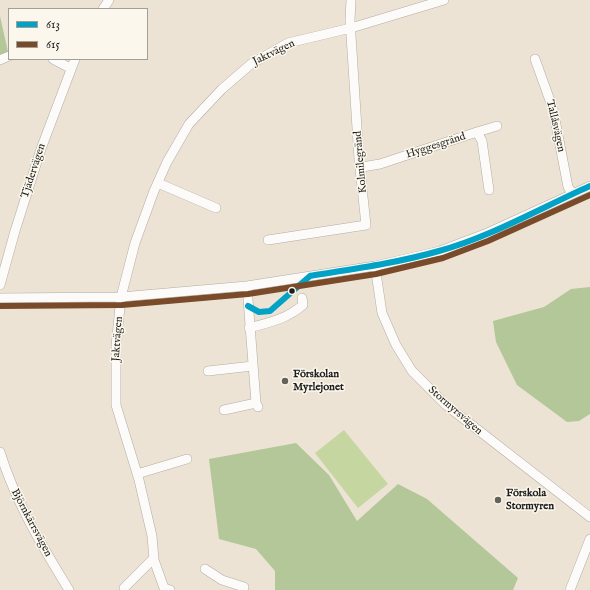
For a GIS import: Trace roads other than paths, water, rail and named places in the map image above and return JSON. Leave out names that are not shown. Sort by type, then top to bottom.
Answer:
[{"type":"street","name":"Kolmilegränd","points":[[268,240],[366,225],[362,167],[359,151],[351,0]]},
{"type":"street","name":"Jaktvägen","points":[[170,590],[164,588],[154,558],[152,536],[137,474],[116,405],[116,346],[121,297],[135,243],[167,162],[189,124],[222,89],[251,64],[288,44],[352,28],[444,0]]},
{"type":"street","name":"Tallåsvägen","points":[[535,59],[553,109],[568,187],[572,193]]},
{"type":"street","points":[[56,60],[70,68]]},
{"type":"street","name":"Tjädervägen","points":[[0,285],[15,231],[41,149],[70,68],[74,60]]},
{"type":"street","points":[[477,132],[497,126]]},
{"type":"street","name":"Hyggesgränd","points":[[362,167],[380,164],[477,132],[482,141],[489,190]]},
{"type":"street","points":[[158,183],[216,208]]},
{"type":"street","points":[[0,298],[121,297],[247,286],[375,266],[440,251],[485,234],[590,186]]},
{"type":"street","name":"Stormyrsvägen","points":[[375,266],[382,313],[396,345],[412,372],[446,405],[590,516]]},
{"type":"street","points":[[224,410],[257,405],[247,286]]},
{"type":"street","points":[[250,328],[280,320],[303,305],[302,298]]},
{"type":"street","points":[[208,372],[253,366]]},
{"type":"street","name":"Björnkärrsvägen","points":[[0,452],[8,480],[47,555],[69,590]]},
{"type":"street","points":[[137,474],[187,459]]},
{"type":"street","points":[[570,590],[590,539]]},
{"type":"street","points":[[124,588],[154,558]]},
{"type":"street","points":[[206,570],[222,580],[244,587],[243,590]]},
{"type":"place","name":"Förskolan Myrlejonet","points":[[285,381]]},
{"type":"place","name":"Förskola Stormyren","points":[[498,500]]}]
